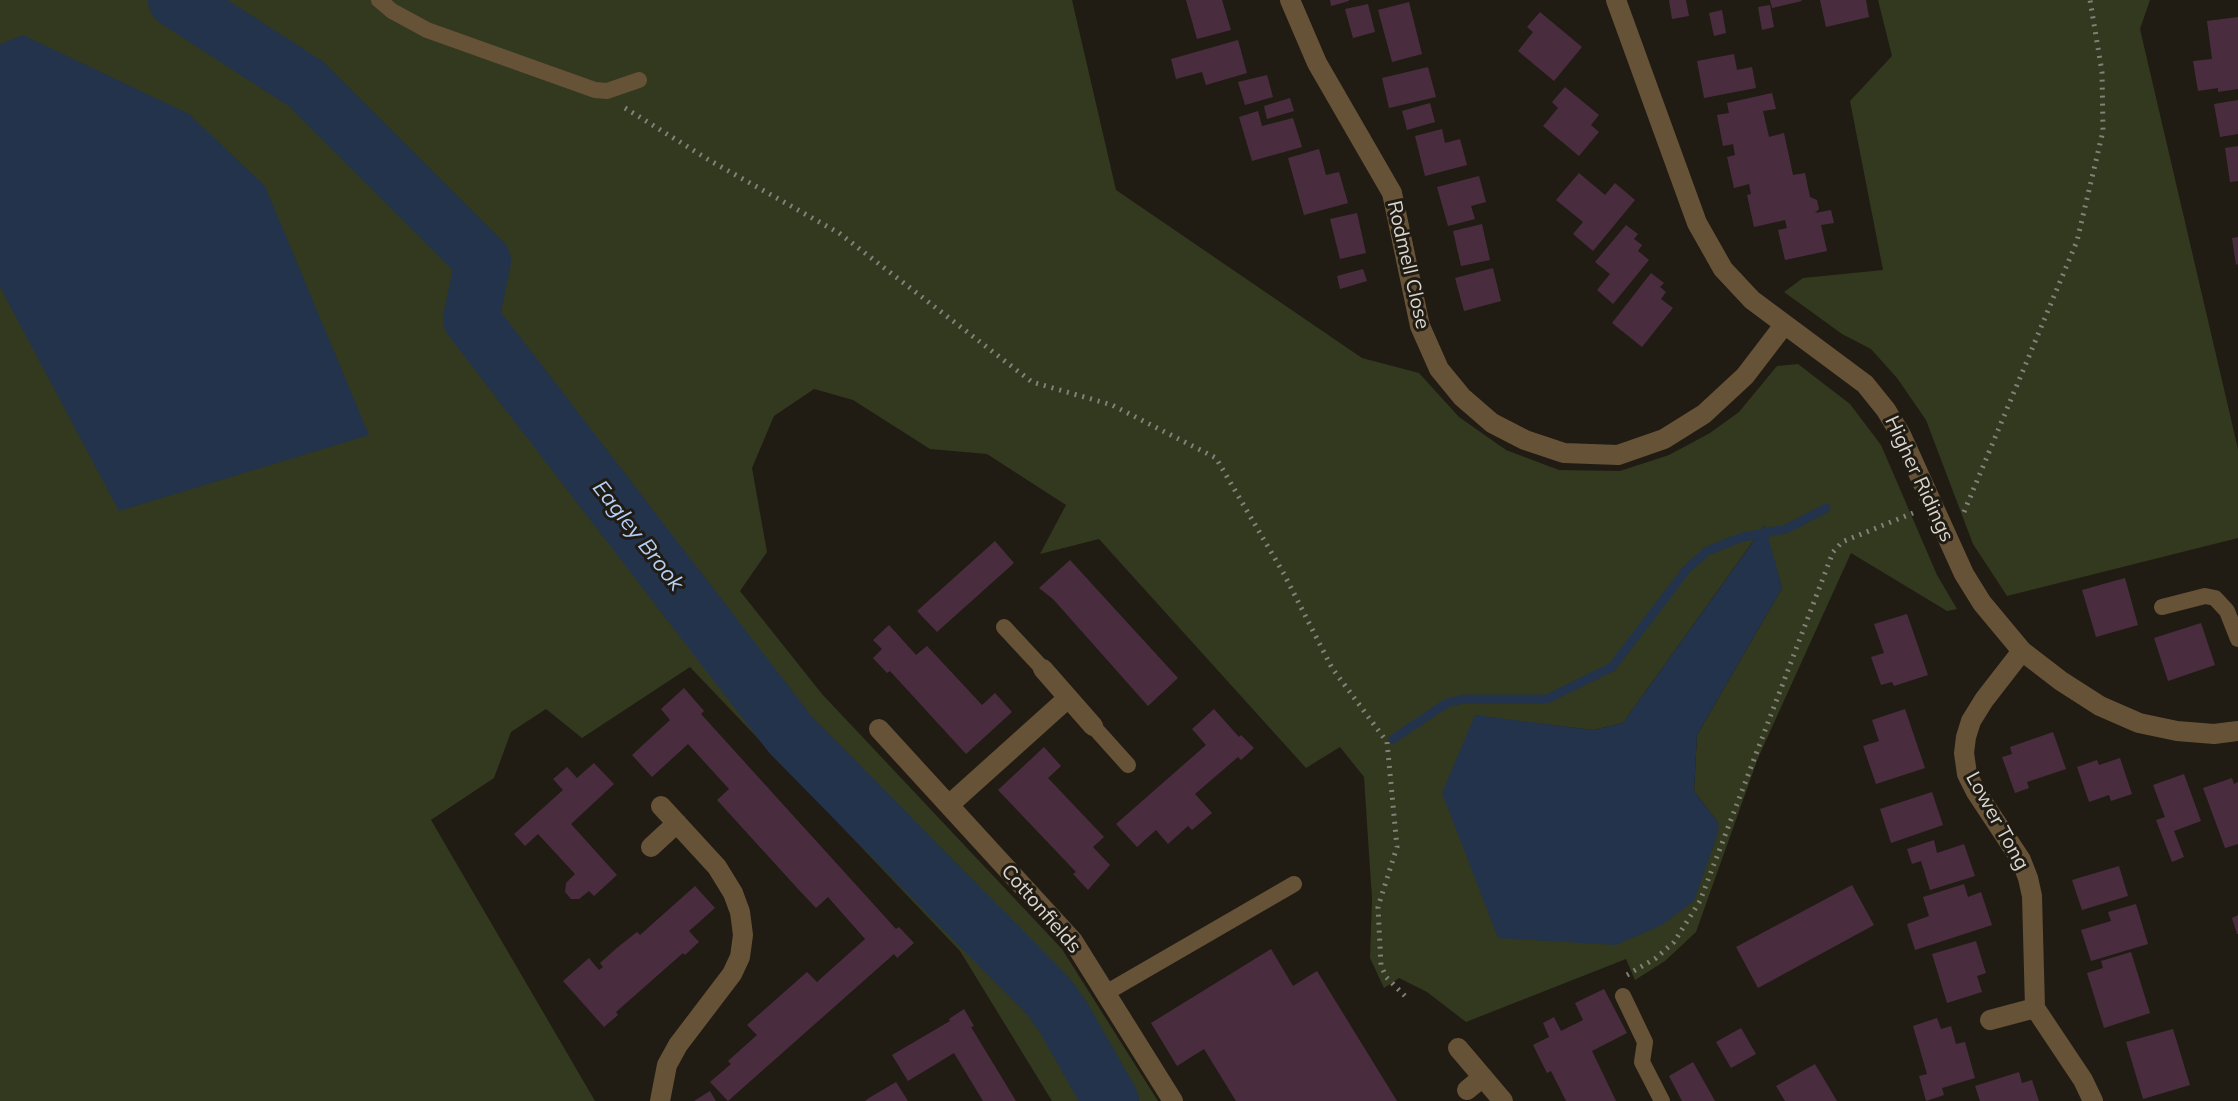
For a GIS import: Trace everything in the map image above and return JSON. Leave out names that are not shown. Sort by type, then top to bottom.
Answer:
[{"type":"street","name":"Rodmell Close","points":[[1290,0],[1317,63],[1392,193],[1420,326],[1439,369],[1462,397],[1492,423],[1525,440],[1564,453],[1618,455],[1664,439],[1704,414],[1745,376],[1784,325]]},
{"type":"street","name":"Higher Ridings","points":[[1616,0],[1697,223],[1723,269],[1752,300],[1853,374],[1886,410],[1901,435],[1964,574],[1982,603],[2022,651],[2100,706],[2139,723],[2177,731],[2214,734],[2238,731]]},
{"type":"street","name":"Lower Tong","points":[[2022,651],[1971,721],[1964,753],[1967,774],[1976,792],[2021,860],[2028,878],[2032,896],[2035,1008]]},
{"type":"street","points":[[1043,669],[1093,726]]},
{"type":"street","points":[[949,805],[1068,698]]},
{"type":"street","name":"Cottonfields","points":[[879,729],[1073,941],[1173,1101]]},
{"type":"street","points":[[660,1101],[667,1065],[678,1045],[732,974],[740,957],[743,935],[740,912],[733,893],[717,867],[661,806]]},
{"type":"street","points":[[651,847],[677,823]]},
{"type":"street","points":[[1990,1020],[2035,1008],[2083,1080],[2093,1101]]},
{"type":"street","points":[[1458,1048],[1475,1084],[1503,1101]]},
{"type":"lane","points":[[379,0],[392,11],[427,30],[595,90],[607,91],[639,80]]},
{"type":"lane","points":[[2162,607],[2205,596],[2215,598],[2227,611],[2238,639]]},
{"type":"lane","points":[[1004,627],[1043,669]]},
{"type":"lane","points":[[1093,726],[1128,765]]},
{"type":"lane","points":[[1104,994],[1294,884]]},
{"type":"lane","points":[[1623,996],[1645,1042],[1642,1062],[1662,1101]]},
{"type":"path","points":[[1950,546],[2077,241],[2103,131],[2102,72],[2090,0]]},
{"type":"path","points":[[607,91],[617,103],[670,137],[839,233],[1032,382],[1112,405],[1216,458],[1284,574],[1332,668],[1387,742],[1397,847],[1378,907],[1381,965],[1386,977],[1405,996]]},
{"type":"path","points":[[1623,996],[1619,984],[1621,979],[1656,958],[1674,942],[1700,901],[1833,552],[1842,542],[1932,505]]},
{"type":"green space","points":[[0,0],[1072,0],[1116,190],[1362,358],[1419,373],[1459,417],[1506,450],[1559,470],[1620,471],[1669,455],[1710,433],[1739,412],[1777,366],[1798,364],[1850,404],[1881,445],[1937,575],[1957,609],[1947,611],[1851,553],[1758,758],[1696,932],[1665,961],[1635,980],[1626,959],[1466,1022],[1427,992],[1399,978],[1384,988],[1370,958],[1372,899],[1364,777],[1340,747],[1306,768],[1099,539],[1040,554],[1066,505],[987,454],[930,449],[853,400],[814,389],[774,416],[752,468],[767,552],[740,591],[822,694],[1062,949],[1158,1101],[1052,1101],[960,951],[690,667],[582,738],[546,709],[511,732],[494,778],[431,820],[595,1101],[0,1101]],"holes":[[[1764,526],[1782,588],[1697,735],[1694,791],[1719,824],[1475,716],[1593,730],[1623,723]]]},
{"type":"green space","points":[[1878,0],[2150,0],[2140,29],[2238,449],[2238,538],[2007,596],[1973,544],[1926,420],[1897,378],[1871,349],[1842,334],[1784,292],[1803,278],[1883,270],[1850,101],[1892,56]]},
{"type":"water","points":[[23,35],[189,114],[265,186],[369,435],[119,511],[0,287],[0,44]]},
{"type":"water","points":[[1765,525],[1782,588],[1697,735],[1694,791],[1719,824],[1694,901],[1662,925],[1616,945],[1498,938],[1442,793],[1475,715],[1593,730],[1623,723]]},
{"type":"building","points":[[1186,0],[1222,0],[1231,30],[1197,39]]},
{"type":"building","points":[[1330,0],[1349,0],[1349,1],[1331,6]]},
{"type":"building","points":[[1669,0],[1686,0],[1689,16],[1672,19]]},
{"type":"building","points":[[1770,0],[1801,0],[1802,1],[1772,8]]},
{"type":"building","points":[[1820,0],[1866,0],[1869,17],[1826,27]]},
{"type":"building","points":[[1409,2],[1422,54],[1392,62],[1378,10]]},
{"type":"building","points":[[1368,4],[1375,32],[1353,38],[1345,9]]},
{"type":"building","points":[[1770,5],[1774,27],[1762,30],[1758,7]]},
{"type":"building","points":[[1722,10],[1726,33],[1714,36],[1709,13]]},
{"type":"building","points":[[1540,12],[1582,47],[1554,81],[1518,51],[1533,32],[1527,27]]},
{"type":"building","points":[[2238,17],[2238,89],[2198,91],[2193,61],[2212,59],[2207,21]]},
{"type":"building","points":[[1238,40],[1247,73],[1206,85],[1202,72],[1176,79],[1171,59]]},
{"type":"building","points":[[1734,54],[1737,70],[1752,67],[1756,88],[1704,98],[1697,61]]},
{"type":"building","points":[[1428,67],[1436,97],[1389,108],[1382,78]]},
{"type":"building","points":[[1267,75],[1273,97],[1245,105],[1238,82]]},
{"type":"building","points":[[1565,87],[1599,115],[1591,125],[1599,132],[1579,156],[1543,126],[1558,108],[1552,102]]},
{"type":"building","points":[[1772,93],[1776,109],[1763,111],[1769,137],[1784,133],[1793,175],[1805,173],[1810,197],[1817,200],[1819,209],[1815,213],[1831,210],[1834,223],[1821,225],[1827,251],[1785,260],[1778,230],[1787,228],[1785,220],[1754,227],[1747,195],[1751,194],[1749,184],[1734,188],[1727,157],[1735,155],[1733,144],[1723,146],[1717,115],[1729,113],[1727,103]]},
{"type":"building","points":[[1290,98],[1294,111],[1267,119],[1264,106]]},
{"type":"building","points":[[2238,100],[2238,134],[2220,137],[2214,104]]},
{"type":"building","points":[[1430,103],[1435,122],[1407,130],[1402,111]]},
{"type":"building","points":[[1258,111],[1262,126],[1293,118],[1302,147],[1252,161],[1239,117]]},
{"type":"building","points":[[1442,129],[1445,143],[1460,139],[1467,165],[1425,176],[1415,136]]},
{"type":"building","points":[[2238,146],[2238,181],[2230,182],[2225,148]]},
{"type":"building","points":[[1319,149],[1326,175],[1339,172],[1348,203],[1304,215],[1288,158]]},
{"type":"building","points":[[1579,173],[1605,195],[1615,183],[1635,200],[1593,251],[1573,234],[1583,222],[1556,200]]},
{"type":"building","points":[[1479,176],[1486,202],[1471,206],[1475,219],[1448,226],[1437,187]]},
{"type":"building","points":[[1357,213],[1366,253],[1340,259],[1330,219]]},
{"type":"building","points":[[1482,224],[1490,260],[1461,266],[1453,231]]},
{"type":"building","points":[[1626,225],[1638,234],[1634,239],[1642,245],[1638,251],[1649,260],[1613,304],[1597,290],[1610,274],[1595,262]]},
{"type":"building","points":[[2238,237],[2238,264],[2236,265],[2232,238]]},
{"type":"building","points":[[1493,268],[1501,301],[1464,311],[1455,278]]},
{"type":"building","points":[[1363,269],[1367,281],[1340,289],[1337,276]]},
{"type":"building","points":[[1651,273],[1664,283],[1660,287],[1666,292],[1661,299],[1673,308],[1642,347],[1612,323]]},
{"type":"building","points":[[995,541],[1014,563],[937,632],[917,611]]},
{"type":"building","points":[[1070,560],[1178,678],[1148,706],[1053,599],[1039,588]]},
{"type":"building","points":[[2125,578],[2138,625],[2096,637],[2082,590]]},
{"type":"building","points":[[1907,614],[1928,675],[1894,686],[1892,682],[1881,685],[1871,657],[1884,653],[1874,624]]},
{"type":"building","points":[[2201,623],[2215,665],[2168,681],[2154,638]]},
{"type":"building","points":[[889,625],[916,655],[927,646],[982,705],[995,693],[1012,712],[966,754],[890,671],[887,673],[873,658],[882,649],[873,640]]},
{"type":"building","points":[[684,688],[704,711],[701,714],[896,929],[899,927],[914,943],[897,958],[894,954],[728,1101],[710,1082],[757,1035],[747,1025],[807,972],[817,982],[865,939],[828,897],[816,908],[717,800],[729,789],[688,744],[652,777],[632,755],[670,720],[661,709]]},
{"type":"building","points":[[1214,709],[1239,737],[1241,735],[1254,748],[1241,760],[1238,757],[1195,794],[1212,813],[1192,830],[1188,826],[1168,844],[1156,830],[1137,847],[1116,824],[1206,745],[1192,729]]},
{"type":"building","points":[[1905,709],[1925,768],[1876,784],[1863,746],[1879,741],[1872,720]]},
{"type":"building","points":[[2053,732],[2066,769],[2027,782],[2029,788],[2015,793],[2002,757],[2012,754],[2010,747]]},
{"type":"building","points":[[1044,747],[1061,766],[1048,778],[1104,837],[1093,847],[1110,865],[1088,890],[1073,874],[1076,872],[998,790]]},
{"type":"building","points":[[2120,758],[2132,794],[2111,801],[2109,795],[2089,802],[2077,767],[2097,760],[2099,765]]},
{"type":"building","points":[[594,763],[614,784],[571,824],[617,875],[594,896],[589,891],[579,899],[571,899],[565,892],[566,883],[575,874],[538,834],[525,846],[514,834],[563,790],[553,779],[567,767],[577,778]]},
{"type":"building","points":[[2184,774],[2201,821],[2174,831],[2184,857],[2172,862],[2156,820],[2165,817],[2153,785]]},
{"type":"building","points":[[2232,778],[2234,784],[2238,782],[2238,844],[2225,848],[2203,788]]},
{"type":"building","points":[[1932,792],[1943,825],[1891,843],[1880,809]]},
{"type":"building","points":[[1934,840],[1937,853],[1964,844],[1975,876],[1930,890],[1921,861],[1912,864],[1907,849]]},
{"type":"building","points":[[2119,866],[2128,896],[2082,910],[2072,880]]},
{"type":"building","points":[[1964,884],[1968,897],[1981,892],[1992,925],[1915,950],[1907,924],[1929,916],[1923,897]]},
{"type":"building","points":[[1852,885],[1874,925],[1758,988],[1736,947]]},
{"type":"building","points":[[695,886],[715,908],[689,931],[699,942],[616,1012],[618,1015],[604,1027],[563,981],[589,958],[599,970],[603,967],[600,963],[618,947],[637,932],[640,935]]},
{"type":"building","points":[[2136,904],[2148,944],[2091,961],[2081,930],[2111,921],[2108,912]]},
{"type":"building","points":[[2238,915],[2238,934],[2237,934],[2232,918]]},
{"type":"building","points":[[1976,941],[1986,973],[1977,976],[1982,992],[1947,1003],[1932,954]]},
{"type":"building","points":[[1271,949],[1293,986],[1317,971],[1397,1101],[1236,1101],[1204,1049],[1177,1066],[1151,1023]]},
{"type":"building","points":[[2131,952],[2150,1013],[2104,1028],[2087,973],[2103,968],[2101,961]]},
{"type":"building","points":[[1604,989],[1627,1033],[1592,1051],[1616,1101],[1566,1101],[1533,1045],[1549,1037],[1543,1023],[1554,1017],[1561,1031],[1583,1020],[1575,1003]]},
{"type":"building","points":[[964,1009],[974,1026],[971,1027],[1016,1101],[983,1101],[954,1053],[908,1081],[892,1055],[950,1021]]},
{"type":"building","points":[[1937,1018],[1941,1029],[1951,1026],[1956,1044],[1965,1042],[1975,1078],[1942,1088],[1944,1095],[1926,1101],[1919,1076],[1927,1074],[1913,1026]]},
{"type":"building","points":[[1741,1028],[1756,1054],[1731,1068],[1716,1042]]},
{"type":"building","points":[[2173,1029],[2190,1085],[2143,1099],[2126,1042]]},
{"type":"building","points":[[1693,1062],[1715,1101],[1682,1101],[1669,1076]]},
{"type":"building","points":[[1815,1064],[1837,1101],[1785,1101],[1776,1086]]},
{"type":"building","points":[[2019,1072],[2022,1083],[2032,1080],[2039,1101],[1980,1101],[1975,1086]]},
{"type":"building","points":[[896,1082],[908,1101],[865,1101],[869,1098]]},
{"type":"building","points":[[710,1091],[716,1101],[694,1101]]},
{"type":"waterway","name":"Eagley Brook","points":[[176,0],[306,84],[483,261],[471,319],[790,734],[1048,996],[1111,1101]]},
{"type":"waterway","points":[[1393,739],[1447,703],[1463,699],[1547,699],[1612,667],[1687,569],[1707,551],[1743,537],[1786,529],[1826,508]]}]
